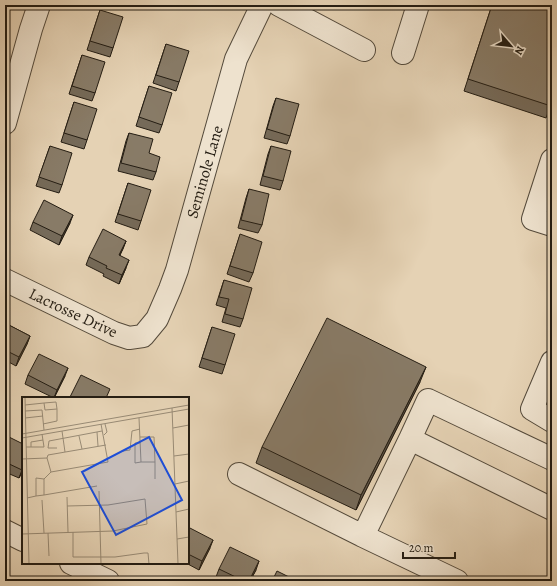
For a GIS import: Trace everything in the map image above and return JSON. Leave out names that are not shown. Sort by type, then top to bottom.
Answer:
[{"type":"street","points":[[5,123],[39,5]]},
{"type":"street","name":"Seminole Lane","points":[[143,336],[157,318],[170,289],[179,262],[236,59],[262,5]]},
{"type":"street","points":[[279,5],[364,50]]},
{"type":"street","points":[[403,53],[418,5]]},
{"type":"street","points":[[552,160],[533,219],[552,225]]},
{"type":"street","name":"Lacrosse Drive","points":[[5,280],[114,333],[129,338],[143,336]]},
{"type":"street","points":[[552,362],[532,409],[552,421]]},
{"type":"street","points":[[363,536],[428,400],[552,459]]},
{"type":"street","points":[[410,440],[550,502]]},
{"type":"street","points":[[239,474],[457,581]]},
{"type":"street","points":[[5,531],[22,540]]},
{"type":"street","points":[[73,564],[108,581]]},
{"type":"building","points":[[492,5],[552,5],[551,106],[468,79]]},
{"type":"building","points":[[100,10],[123,17],[113,48],[90,41]]},
{"type":"building","points":[[166,44],[189,51],[179,82],[156,75]]},
{"type":"building","points":[[82,55],[105,62],[95,93],[72,86]]},
{"type":"building","points":[[149,86],[172,93],[162,125],[139,117]]},
{"type":"building","points":[[276,98],[299,104],[290,136],[267,129]]},
{"type":"building","points":[[74,102],[97,109],[87,140],[64,133]]},
{"type":"building","points":[[129,133],[153,139],[149,153],[160,157],[156,172],[121,163]]},
{"type":"building","points":[[50,146],[72,153],[62,185],[39,177]]},
{"type":"building","points":[[271,146],[291,151],[283,181],[263,176]]},
{"type":"building","points":[[128,183],[151,190],[141,221],[118,214]]},
{"type":"building","points":[[249,189],[269,194],[262,225],[241,220]]},
{"type":"building","points":[[44,200],[73,215],[62,236],[33,222]]},
{"type":"building","points":[[103,229],[126,241],[119,255],[129,260],[122,275],[106,268],[107,266],[89,257]]},
{"type":"building","points":[[240,234],[262,242],[253,273],[230,266]]},
{"type":"building","points":[[224,280],[252,288],[243,319],[225,314],[229,299],[219,297]]},
{"type":"building","points":[[327,318],[426,367],[361,495],[262,447]]},
{"type":"building","points":[[5,323],[30,336],[19,357],[5,350]]},
{"type":"building","points":[[212,327],[235,334],[225,365],[202,358]]},
{"type":"building","points":[[39,354],[68,368],[57,390],[28,375]]},
{"type":"building","points":[[81,375],[110,389],[106,397],[70,397]]},
{"type":"building","points":[[5,435],[22,444],[22,470],[5,462]]},
{"type":"building","points":[[189,528],[213,540],[202,561],[189,554]]},
{"type":"building","points":[[230,547],[259,561],[249,581],[244,581],[219,569]]},
{"type":"building","points":[[277,571],[297,581],[272,581]]}]
